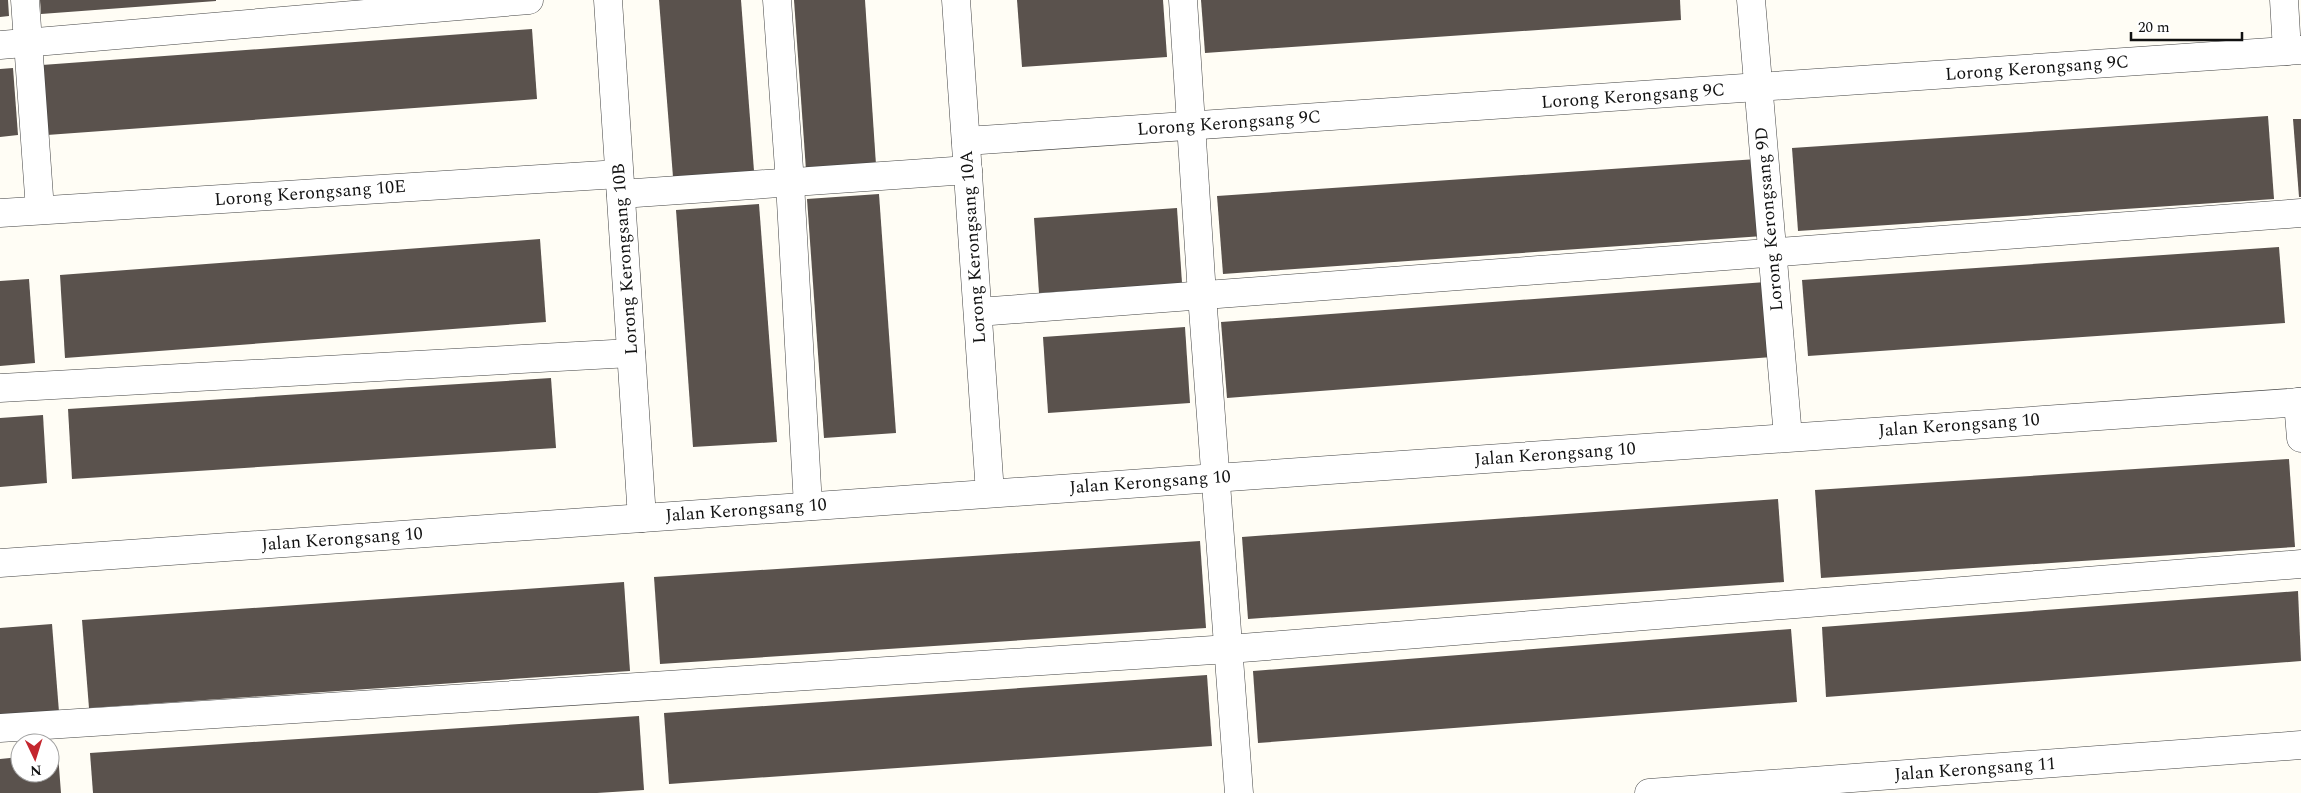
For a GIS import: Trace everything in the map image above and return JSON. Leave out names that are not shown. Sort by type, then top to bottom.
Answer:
[{"type":"street","points":[[25,0],[40,210]]},
{"type":"street","points":[[0,45],[529,0]]},
{"type":"street","name":"Lorong Kerongsang 10B","points":[[608,0],[642,518]]},
{"type":"street","points":[[777,0],[790,182],[808,506]]},
{"type":"street","name":"Lorong Kerongsang 10A","points":[[956,0],[990,493]]},
{"type":"street","points":[[1183,0],[1202,295],[1239,793]]},
{"type":"street","name":"Lorong Kerongsang 9D","points":[[1751,0],[1788,437]]},
{"type":"street","points":[[2284,0],[2294,51]]},
{"type":"street","name":"Lorong Kerongsang 9C","points":[[966,141],[2294,51]]},
{"type":"street","name":"Lorong Kerongsang 10E","points":[[0,213],[620,184],[790,182],[968,170]]},
{"type":"street","points":[[978,312],[2301,213]]},
{"type":"street","points":[[0,388],[631,353]]},
{"type":"street","points":[[2300,402],[2301,438]]},
{"type":"street","name":"Jalan Kerongsang 10","points":[[0,563],[2300,402]]},
{"type":"street","points":[[0,728],[1229,649],[2301,564]]},
{"type":"street","name":"Jalan Kerongsang 11","points":[[1649,793],[2301,745]]},
{"type":"building","points":[[0,0],[8,0],[9,16],[0,17]]},
{"type":"building","points":[[40,0],[216,0],[216,1],[41,14]]},
{"type":"building","points":[[659,0],[741,0],[754,171],[673,177]]},
{"type":"building","points":[[794,0],[865,0],[876,165],[806,170]]},
{"type":"building","points":[[1017,0],[1163,0],[1167,57],[1022,67]]},
{"type":"building","points":[[1201,0],[1680,0],[1681,20],[1205,53]]},
{"type":"building","points":[[532,29],[537,99],[47,135],[42,65]]},
{"type":"building","points":[[13,68],[18,135],[0,137],[0,69]]},
{"type":"building","points":[[2268,116],[2274,199],[1798,231],[1792,148]]},
{"type":"building","points":[[2293,119],[2301,119],[2301,197],[2299,197]]},
{"type":"building","points":[[1757,159],[1763,236],[1223,274],[1217,196]]},
{"type":"building","points":[[879,194],[896,433],[824,438],[807,199]]},
{"type":"building","points":[[759,204],[777,442],[693,447],[676,210]]},
{"type":"building","points":[[1177,208],[1182,283],[1039,293],[1034,218]]},
{"type":"building","points":[[540,239],[546,322],[65,358],[60,275]]},
{"type":"building","points":[[2279,247],[2285,323],[1808,356],[1802,280]]},
{"type":"building","points":[[29,279],[35,363],[0,366],[0,281]]},
{"type":"building","points":[[1766,282],[1772,357],[1227,398],[1221,322]]},
{"type":"building","points":[[1185,327],[1190,403],[1048,413],[1043,337]]},
{"type":"building","points":[[551,378],[556,448],[72,479],[68,409]]},
{"type":"building","points":[[43,415],[47,483],[0,487],[0,418]]},
{"type":"building","points":[[2289,459],[2295,547],[1821,578],[1815,490]]},
{"type":"building","points":[[1778,499],[1784,582],[1248,619],[1242,537]]},
{"type":"building","points":[[1200,541],[1206,628],[660,664],[654,577]]},
{"type":"building","points":[[624,582],[630,671],[89,708],[82,620]]},
{"type":"building","points":[[2298,591],[2301,661],[1826,697],[1822,627]]},
{"type":"building","points":[[52,624],[59,712],[0,716],[0,628]]},
{"type":"building","points":[[1791,629],[1797,702],[1258,743],[1253,671]]},
{"type":"building","points":[[1207,675],[1212,746],[669,784],[664,713]]},
{"type":"building","points":[[639,716],[644,790],[597,793],[93,793],[90,753]]},
{"type":"building","points":[[10,758],[10,783],[60,783],[60,780],[61,793],[0,793],[0,759]]}]
